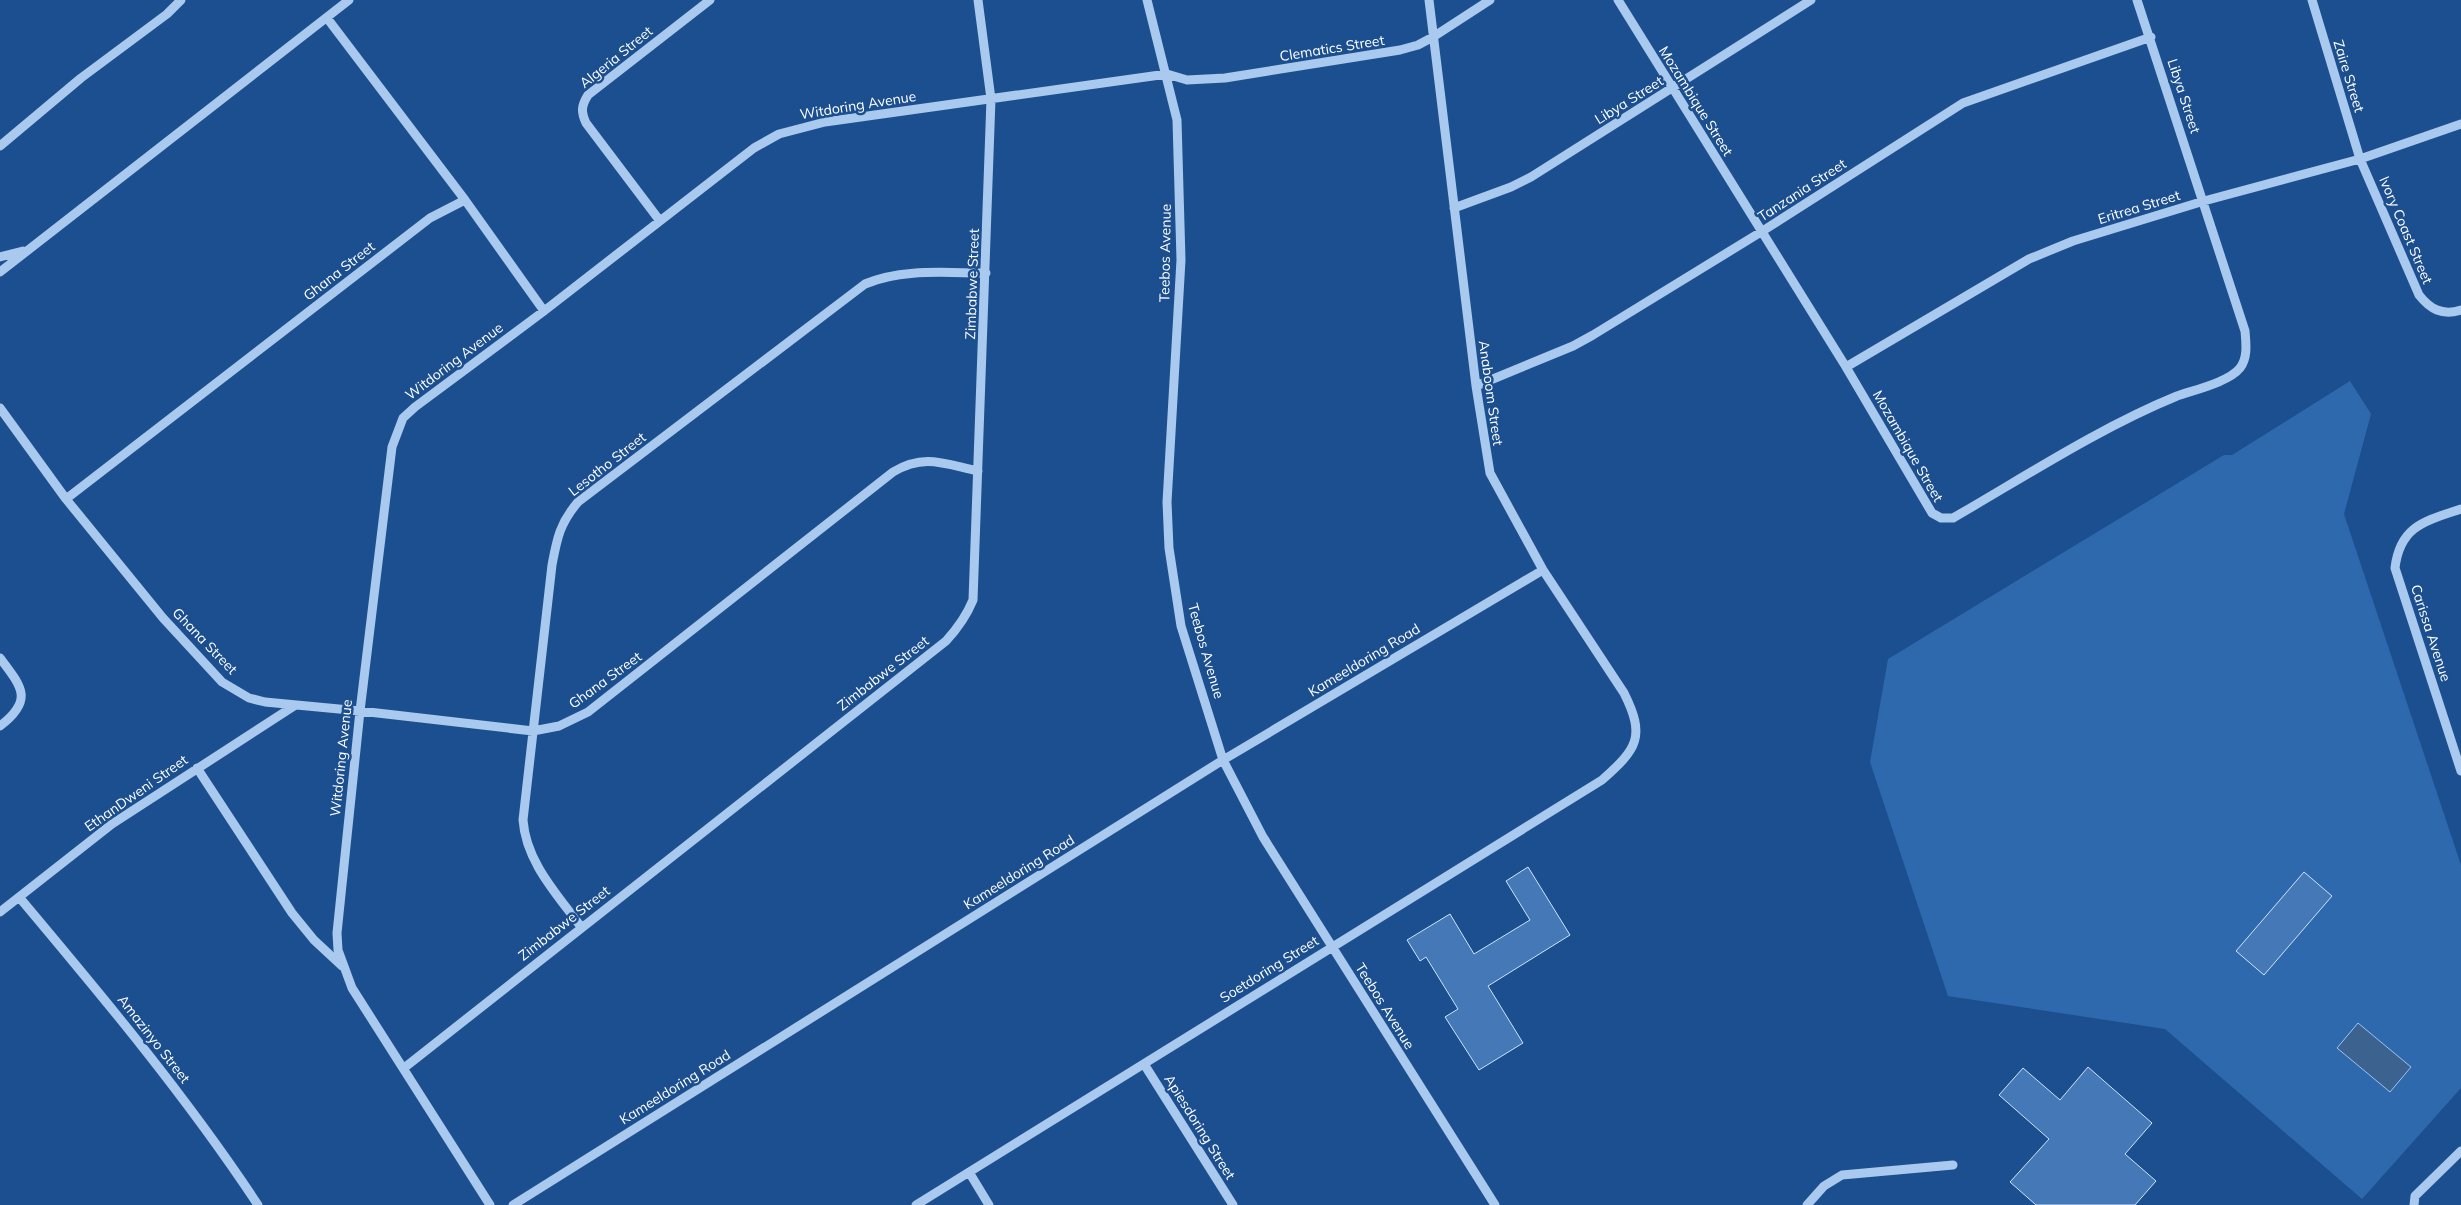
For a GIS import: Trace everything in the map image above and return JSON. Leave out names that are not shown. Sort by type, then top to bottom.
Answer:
[{"type":"street","points":[[0,146],[81,78],[167,14],[181,0]]},
{"type":"street","points":[[0,272],[349,0]]},
{"type":"street","name":"Algeria Street","points":[[660,221],[586,123],[581,112],[583,102],[588,95],[710,0]]},
{"type":"street","points":[[978,0],[991,99]]},
{"type":"street","name":"Teebos Avenue","points":[[1148,0],[1177,120],[1181,260],[1167,502],[1169,548],[1181,626],[1224,760],[1264,837],[1330,946],[1495,1205]]},
{"type":"street","name":"Anaboom Street","points":[[1429,0],[1476,386],[1490,473],[1543,570],[1631,709],[1636,727],[1636,738],[1631,750]]},
{"type":"street","name":"Clematics Street","points":[[1167,74],[1187,80],[1225,78],[1376,55],[1418,45],[1490,0]]},
{"type":"street","name":"Mozambique Street","points":[[1618,0],[1846,366],[1932,513],[1941,518],[1953,518],[2142,412],[2228,377],[2240,368],[2247,346],[2245,331],[2204,201]]},
{"type":"street","name":"Libya Street","points":[[1454,208],[1511,187],[1530,177],[1811,0]]},
{"type":"street","name":"Libya Street","points":[[2137,0],[2151,37],[2204,201]]},
{"type":"street","name":"Zaire Street","points":[[2312,0],[2360,159]]},
{"type":"street","points":[[327,18],[465,200],[544,311]]},
{"type":"street","name":"Tanzania Street","points":[[1476,386],[1574,346],[1593,335],[1761,232],[1963,103],[2151,37]]},
{"type":"street","name":"Witdoring Avenue","points":[[490,1205],[352,988],[343,968],[338,950],[337,933],[360,711],[392,446],[403,418],[754,148],[779,134],[826,122],[1167,74]]},
{"type":"street","name":"Zimbabwe Street","points":[[404,1068],[946,642],[960,626],[973,600],[991,99]]},
{"type":"street","name":"Eritrea Street","points":[[1846,366],[2053,247],[2204,201],[2360,159],[2461,124]]},
{"type":"street","name":"Ivory Coast Street","points":[[2360,159],[2419,295],[2429,307],[2443,312],[2461,310]]},
{"type":"street","name":"Ghana Street","points":[[465,200],[430,218],[66,499],[163,618],[222,682],[249,698],[294,706],[360,711],[533,732],[559,726],[588,712],[893,472],[906,464],[920,460],[933,461],[978,471]]},
{"type":"street","points":[[0,257],[28,250]]},
{"type":"street","name":"Lesotho Street","points":[[581,927],[541,872],[524,839],[523,820],[557,537],[565,517],[578,502],[865,284],[895,275],[986,272]]},
{"type":"street","points":[[0,408],[66,499]]},
{"type":"street","name":"Carissa Avenue","points":[[2461,510],[2426,520],[2408,533],[2397,550],[2395,568],[2461,771]]},
{"type":"street","name":"Kameeldoring Road","points":[[513,1205],[1224,760],[1543,570]]},
{"type":"street","points":[[0,658],[16,680],[21,693],[20,707],[0,726]]},
{"type":"street","name":"EthanDweni Street","points":[[0,912],[112,824],[294,706]]},
{"type":"street","name":"Soetdoring Street","points":[[916,1205],[1330,946],[1602,780],[1631,750]]},
{"type":"street","points":[[196,768],[292,913],[314,940],[343,968]]},
{"type":"street","name":"Amazinyo Street","points":[[19,898],[128,1026],[187,1103],[258,1205]]},
{"type":"street","name":"Apiesdoring Street","points":[[1144,1064],[1232,1205]]},
{"type":"street","points":[[2414,1205],[2415,1196],[2461,1151]]},
{"type":"street","points":[[1811,1203],[1824,1186],[1842,1174],[1953,1165]]},
{"type":"street","points":[[969,1172],[989,1205]]},
{"type":"shaded area","points":[[2350,381],[2371,414],[2344,514],[2461,865],[2461,1088],[2362,1199],[2165,1029],[1948,996],[1870,762],[1888,659],[2224,455],[2232,455]]},
{"type":"shaded area","points":[[2358,1023],[2411,1067],[2390,1092],[2337,1048]]},
{"type":"building","points":[[1528,867],[1570,935],[1488,986],[1523,1043],[1479,1070],[1445,1017],[1458,1009],[1426,957],[1420,961],[1407,940],[1450,914],[1474,954],[1530,920],[1506,881]]},
{"type":"building","points":[[2304,872],[2332,896],[2264,975],[2236,951]]},
{"type":"building","points":[[2088,1067],[2152,1123],[2125,1154],[2156,1181],[2135,1205],[2036,1205],[2010,1182],[2049,1139],[1999,1095],[2023,1068],[2060,1100]]}]
